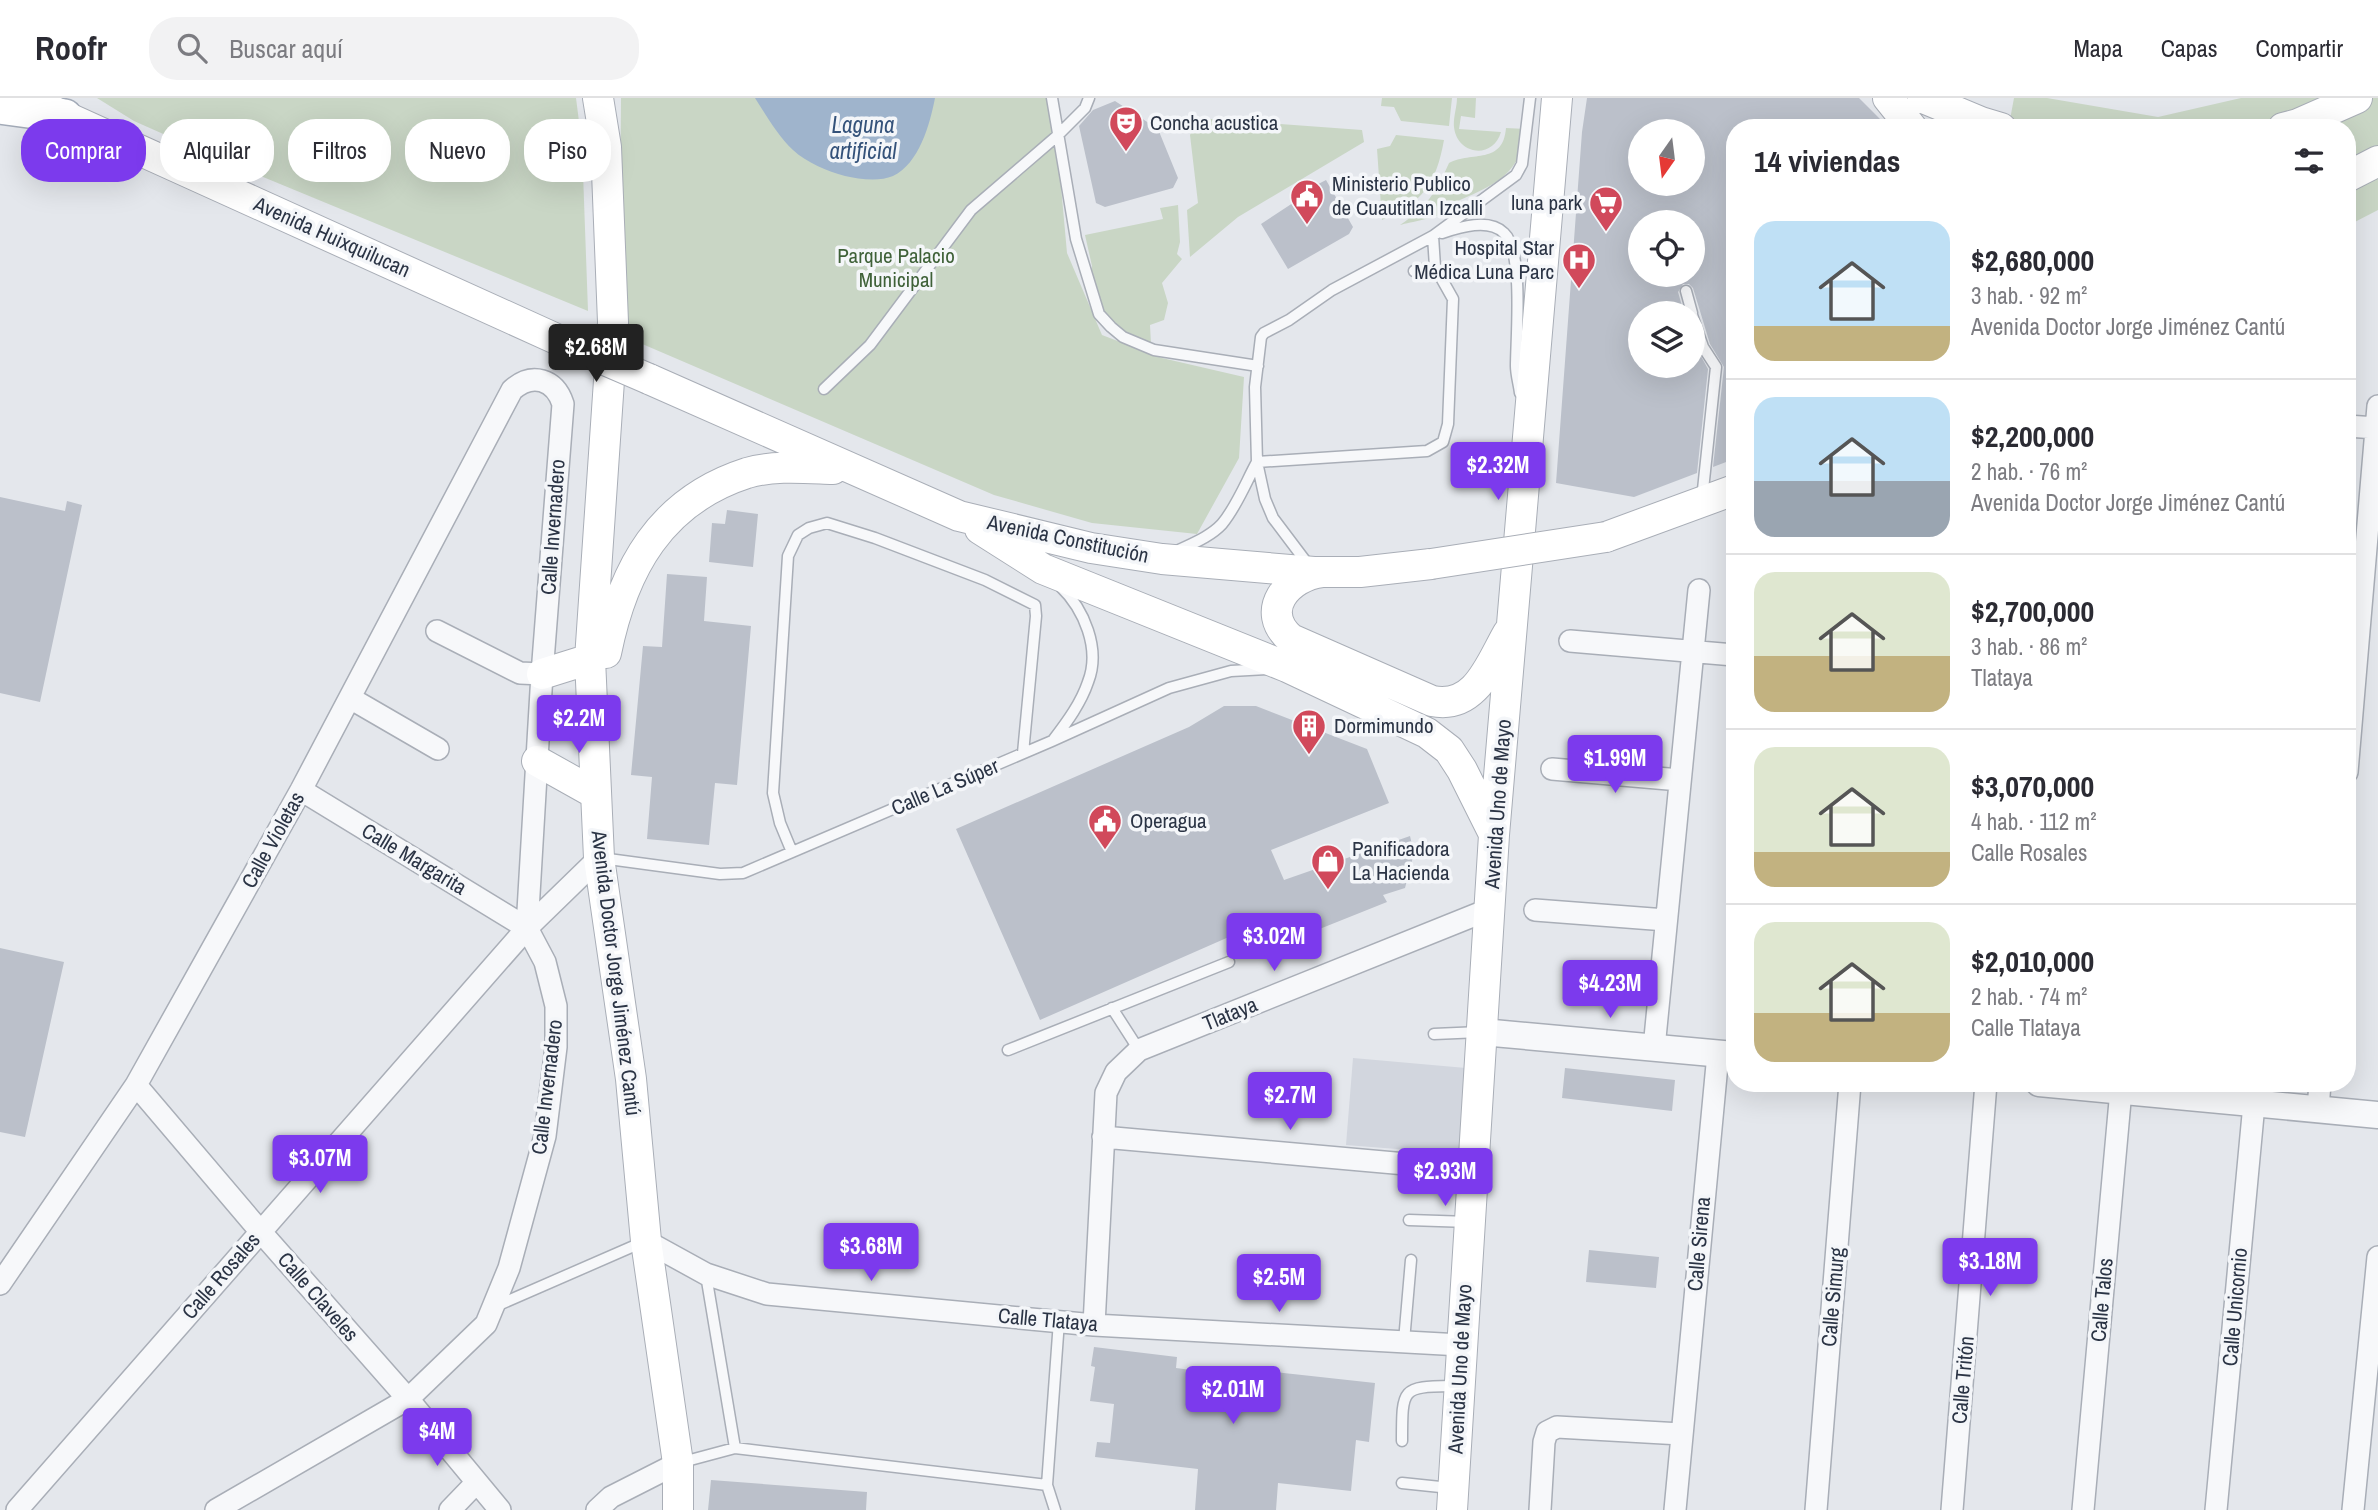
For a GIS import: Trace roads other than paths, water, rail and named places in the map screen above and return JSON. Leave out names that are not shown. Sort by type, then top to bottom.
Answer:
[{"type":"main road","name":"Avenida Huixquilucan","points":[[23,98],[564,341]]},
{"type":"main road","name":"Avenida Doctor Jorge Jiménez Cantú","points":[[598,98],[606,147],[613,322],[590,659],[599,858],[631,1079],[646,1241],[678,1463],[678,1510]]},
{"type":"main road","name":"Avenida Uno de Mayo","points":[[1452,1499],[1494,835],[1557,98]]},
{"type":"main road","points":[[1888,98],[1905,119]]},
{"type":"main road","points":[[1923,98],[1973,119]]},
{"type":"main road","points":[[2309,119],[2357,98]]},
{"type":"main road","points":[[0,107],[65,116]]},
{"type":"main road","points":[[2356,172],[2378,161]]},
{"type":"main road","name":"Avenida Constitución","points":[[564,341],[959,516],[1091,548],[1162,559],[1321,572],[1360,572],[1432,564],[1606,537],[1726,493]]},
{"type":"main road","points":[[593,715],[613,617],[627,580],[647,544],[676,513],[708,490],[749,473],[795,467],[849,469]]},
{"type":"main road","points":[[959,516],[1043,569],[1287,667],[1427,733],[1449,750],[1462,770],[1494,835]]},
{"type":"main road","points":[[1321,572],[1306,576],[1281,596],[1277,615],[1285,634],[1432,701],[1455,702],[1475,689],[1511,627]]},
{"type":"main road","points":[[542,674],[590,659]]},
{"type":"main road","points":[[537,761],[596,794]]},
{"type":"street","name":"Calle Violetas","points":[[0,1284],[135,1085],[301,790],[512,390],[521,382],[532,380],[548,383],[559,393]]},
{"type":"street","name":"Calle Invernadero","points":[[216,1510],[408,1399],[486,1324],[509,1268],[545,1136],[556,1047],[556,1006],[545,962],[527,928],[542,674],[563,404],[559,393]]},
{"type":"street","points":[[2356,665],[2378,406]]},
{"type":"street","points":[[2356,427],[2376,428]]},
{"type":"street","points":[[1654,1048],[1699,590]]},
{"type":"street","points":[[437,631],[520,673],[542,674]]},
{"type":"street","points":[[1570,641],[1726,654]]},
{"type":"street","points":[[350,698],[438,749]]},
{"type":"street","points":[[1552,769],[1680,780]]},
{"type":"street","name":"Calle Margarita","points":[[301,790],[527,928]]},
{"type":"street","name":"Calle Rosales","points":[[17,1510],[527,928],[599,858]]},
{"type":"street","name":"Tlataya","points":[[1094,1325],[1102,1137],[1106,1093],[1116,1072],[1139,1050],[1490,909]]},
{"type":"street","points":[[1535,910],[1666,920]]},
{"type":"street","points":[[1482,1032],[1726,1055]]},
{"type":"street","name":"Calle Sirena","points":[[1675,1510],[1681,1434],[1726,1055]]},
{"type":"street","name":"Calle Claveles","points":[[135,1085],[408,1399],[500,1510]]},
{"type":"street","name":"Calle Simurg","points":[[1816,1510],[1849,1092]]},
{"type":"street","name":"Calle Tritón","points":[[1952,1510],[1985,1092]]},
{"type":"street","name":"Calle Talos","points":[[2083,1510],[2121,1092]]},
{"type":"street","points":[[2196,1092],[2255,1104],[2319,1096],[2378,1115]]},
{"type":"street","name":"Calle Unicornio","points":[[2216,1510],[2255,1104]]},
{"type":"street","points":[[1102,1137],[1473,1170]]},
{"type":"street","name":"Calle Tlataya","points":[[646,1241],[706,1274],[767,1294],[1094,1325],[1461,1345]]},
{"type":"street","points":[[2353,1510],[2378,1257]]},
{"type":"street","points":[[1540,1510],[1547,1432],[1557,1427],[1681,1434]]},
{"type":"street","points":[[597,1510],[611,1497],[678,1463]]},
{"type":"street","points":[[450,1510],[476,1483]]},
{"type":"lane","points":[[1052,98],[1076,239],[1099,314],[1123,337],[1154,350],[1258,366]]},
{"type":"lane","points":[[824,389],[870,345],[971,210],[1057,136],[1085,108],[1089,98]]},
{"type":"lane","points":[[1321,572],[1273,518],[1265,499],[1257,462],[1255,428],[1259,343],[1264,332],[1289,320],[1332,290],[1433,236],[1516,175],[1522,164],[1530,98]]},
{"type":"lane","points":[[1433,236],[1466,225],[1493,226],[1503,231],[1511,242],[1516,272],[1516,370],[1529,441]]},
{"type":"lane","points":[[1257,462],[1427,452],[1443,442],[1448,424],[1453,299],[1434,267],[1433,236]]},
{"type":"lane","points":[[1414,271],[1434,267]]},
{"type":"lane","points":[[1686,291],[1689,301]]},
{"type":"lane","points":[[1702,502],[1716,367],[1705,350]]},
{"type":"lane","points":[[1162,559],[1221,525],[1257,462]]},
{"type":"lane","points":[[792,852],[780,823],[773,793],[788,556],[798,535],[809,528],[827,523],[875,538],[985,580],[1035,605],[1023,754]]},
{"type":"lane","points":[[1043,569],[1078,606],[1091,643],[1093,665],[1088,682],[1070,718],[1052,741]]},
{"type":"lane","name":"Calle La Súper","points":[[599,858],[720,874],[743,873],[1023,754],[1170,688],[1231,671],[1287,667]]},
{"type":"lane","points":[[1008,1050],[1229,962]]},
{"type":"lane","points":[[1112,1008],[1139,1050]]},
{"type":"lane","points":[[1434,1034],[1482,1032]]},
{"type":"lane","points":[[1409,1220],[1469,1222]]},
{"type":"lane","points":[[493,1307],[646,1241]]},
{"type":"lane","points":[[1404,1341],[1411,1260]]},
{"type":"lane","points":[[706,1274],[736,1448]]},
{"type":"lane","points":[[1055,1510],[1047,1485],[1059,1321]]},
{"type":"lane","points":[[1402,1441],[1402,1406],[1406,1394],[1415,1387],[1460,1386]]},
{"type":"lane","points":[[678,1463],[736,1448],[1047,1485]]},
{"type":"lane","points":[[1402,1483],[1452,1499]]},
{"type":"water","name":"Laguna artificial","points":[[755,98],[935,98],[922,142],[910,162],[893,176],[863,179],[824,169],[793,150],[772,125]]},
{"type":"place","name":"Concha acustica","points":[[1126,153]]},
{"type":"place","name":"Ministerio Publico de Cuautitlan Izcalli","points":[[1307,226]]},
{"type":"place","name":"luna park","points":[[1606,233]]},
{"type":"place","name":"Hospital Star Médica Luna Parc","points":[[1579,290]]},
{"type":"place","name":"Dormimundo","points":[[1309,756]]},
{"type":"place","name":"Operagua","points":[[1105,851]]},
{"type":"place","name":"Panificadora La Hacienda","points":[[1328,891]]},
{"type":"park label","name":"Parque Palacio Municipal","points":[[896,268]]}]
